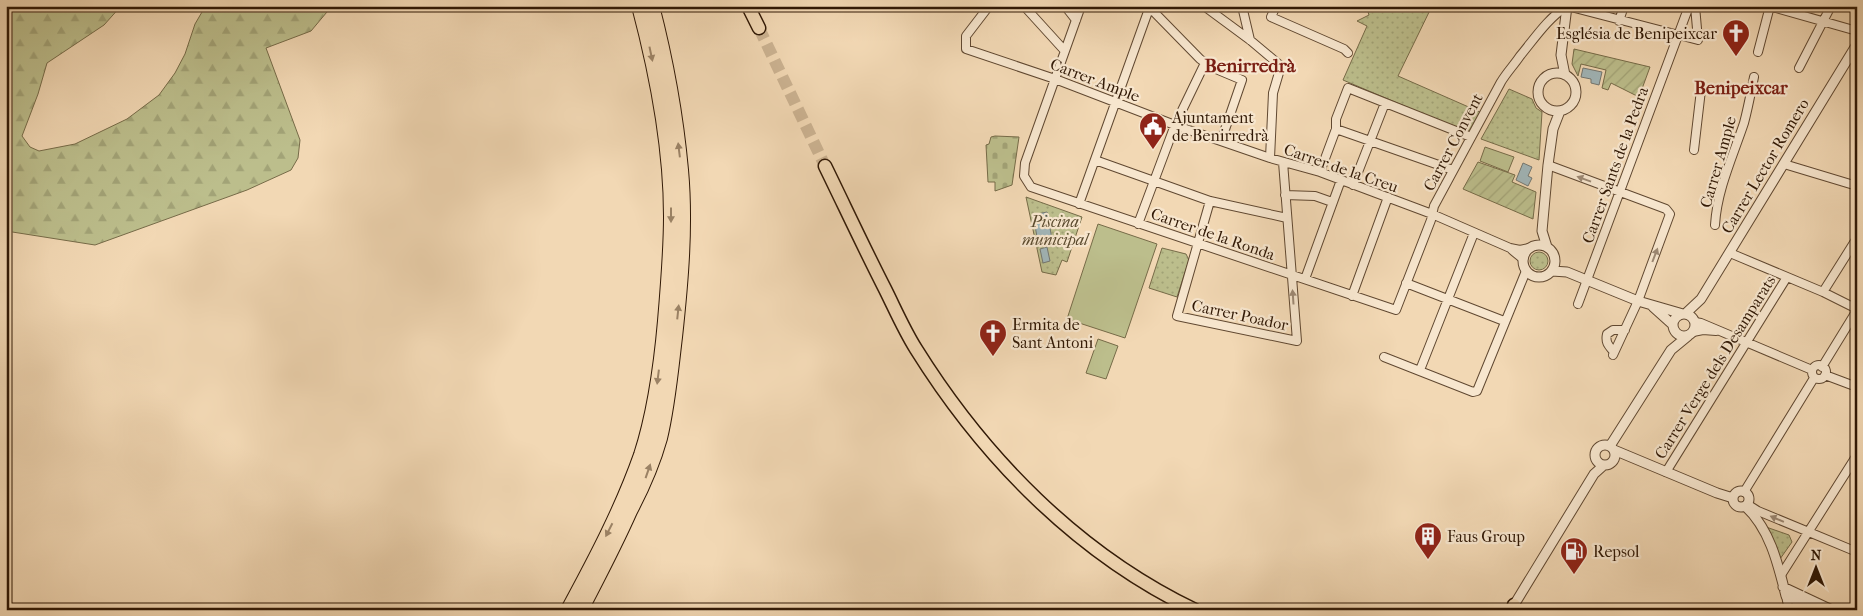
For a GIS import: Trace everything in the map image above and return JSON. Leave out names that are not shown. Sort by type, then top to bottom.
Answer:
[{"type":"highway","points":[[568,610],[614,520],[640,456],[657,390],[668,279],[671,216],[670,184],[660,102],[650,49],[639,6]]},
{"type":"highway","points":[[581,610],[610,555],[646,479],[660,438],[674,350],[683,241],[681,172],[674,112],[661,39],[652,6]]},
{"type":"highway","points":[[748,6],[759,28]]},
{"type":"highway","points":[[825,166],[915,348],[950,400],[990,449],[1022,486],[1056,518],[1092,547],[1147,584],[1195,610]]},
{"type":"highway","points":[[1133,575],[1142,588],[1180,610]]},
{"type":"highway","points":[[1147,584],[1175,594],[1206,610]]},
{"type":"street","name":"Carrer Ample","points":[[989,6],[966,36],[966,49],[1055,79],[1175,125],[1270,158]]},
{"type":"street","points":[[1024,6],[1064,50]]},
{"type":"street","points":[[1065,6],[1076,20]]},
{"type":"street","points":[[1055,79],[1081,6]]},
{"type":"street","points":[[1204,6],[1281,66],[1274,86],[1270,158]]},
{"type":"street","points":[[1242,6],[1250,40]]},
{"type":"street","points":[[1276,6],[1271,17],[1344,49],[1348,53]]},
{"type":"street","points":[[1564,75],[1561,54],[1567,6],[1698,40],[1695,6]]},
{"type":"street","name":"Carrer Convent","points":[[1396,310],[1432,214],[1452,170],[1470,137],[1510,68],[1554,14],[1567,6]]},
{"type":"street","points":[[1619,21],[1624,6]]},
{"type":"street","name":"Carrer Sants de la Pedra","points":[[1578,304],[1689,6]]},
{"type":"street","points":[[1758,52],[1770,6],[1857,30]]},
{"type":"street","points":[[1799,68],[1831,6]]},
{"type":"street","points":[[1079,204],[1150,8],[1205,63],[1242,80],[1221,141]]},
{"type":"street","name":"Carrer Lector Romero","points":[[1689,317],[1857,44]]},
{"type":"street","points":[[1552,129],[1548,109],[1539,99],[1538,92],[1540,83],[1548,75],[1561,54]]},
{"type":"street","points":[[1138,224],[1175,125],[1205,63]]},
{"type":"street","points":[[1548,75],[1554,73],[1564,75],[1572,80],[1576,93],[1571,105],[1560,111],[1552,129],[1542,231],[1548,247],[1566,272]]},
{"type":"street","name":"Carrer Ample","points":[[1715,224],[1723,185],[1743,125],[1754,77]]},
{"type":"street","name":"Carrer de la Ronda","points":[[1055,79],[1025,163],[1025,180],[1031,187],[1396,310]]},
{"type":"street","points":[[1320,172],[1336,129],[1336,119],[1348,88],[1470,137]]},
{"type":"street","points":[[1694,150],[1701,90]]},
{"type":"street","points":[[1353,184],[1385,103]]},
{"type":"street","points":[[1548,109],[1560,111]]},
{"type":"street","points":[[1336,129],[1452,170]]},
{"type":"street","name":"Carrer de la Creu","points":[[1270,158],[1320,172],[1388,197],[1510,248]]},
{"type":"street","points":[[1095,160],[1210,201],[1287,218]]},
{"type":"street","points":[[1282,162],[1291,275]]},
{"type":"street","points":[[1784,164],[1857,186]]},
{"type":"street","points":[[1548,165],[1666,209],[1670,214],[1638,300],[1614,354],[1608,346],[1607,334],[1613,330],[1624,330]]},
{"type":"street","points":[[1305,279],[1341,180]]},
{"type":"street","points":[[1285,195],[1315,196],[1332,202]]},
{"type":"street","points":[[1352,296],[1388,197]]},
{"type":"street","points":[[1199,244],[1210,201]]},
{"type":"street","points":[[1523,259],[1542,231]]},
{"type":"street","points":[[1420,370],[1474,233]]},
{"type":"street","points":[[1823,292],[1857,238]]},
{"type":"street","name":"Carrer Poador","points":[[1199,244],[1177,316],[1297,341],[1291,275]]},
{"type":"street","points":[[1510,248],[1520,250],[1543,245],[1548,247]]},
{"type":"street","points":[[1510,248],[1523,259],[1528,273],[1534,277],[1545,277],[1552,271],[1555,258]]},
{"type":"street","points":[[1552,271],[1566,272],[1651,305],[1689,317],[1813,374],[1820,379],[1857,310],[1823,292],[1730,253]]},
{"type":"street","points":[[1384,357],[1473,392],[1477,391],[1520,281],[1528,273]]},
{"type":"street","name":"Carrer Verge dels Desamparats","points":[[1666,472],[1787,277]]},
{"type":"street","points":[[1406,283],[1504,321]]},
{"type":"street","points":[[1651,305],[1674,327],[1679,335],[1703,330],[1720,331]]},
{"type":"street","points":[[1671,350],[1675,319],[1689,317]]},
{"type":"street","points":[[1612,448],[1671,350],[1695,329],[1689,317]]},
{"type":"street","points":[[1744,492],[1816,366],[1857,387]]},
{"type":"street","points":[[1600,462],[1596,453],[1604,445],[1733,498],[1738,506],[1746,505],[1857,552]]},
{"type":"street","points":[[1612,448],[1615,455],[1614,460]]},
{"type":"street","points":[[1781,575],[1857,455]]},
{"type":"street","points":[[1600,462],[1610,464],[1614,460],[1630,456]]},
{"type":"street","points":[[1513,608],[1600,462]]},
{"type":"street","points":[[1733,498],[1738,492],[1744,492],[1749,497],[1746,505]]},
{"type":"street","points":[[1746,505],[1756,517],[1766,536],[1781,575],[1789,610]]},
{"type":"street","points":[[1785,592],[1817,610]]},
{"type":"street","points":[[1785,592],[1832,610]]},
{"type":"green space","points":[[6,6],[121,6],[104,25],[47,63],[38,94],[22,136],[30,147],[39,151],[75,144],[127,119],[159,95],[175,73],[185,54],[195,24],[208,6],[332,6],[311,31],[266,48],[300,140],[298,158],[291,170],[247,190],[95,245],[6,231]]},
{"type":"green space","points":[[1366,6],[1432,6],[1398,76],[1480,112],[1468,133],[1343,80],[1367,26],[1357,21],[1369,15]]},
{"type":"green space","points":[[1574,49],[1650,67],[1639,97],[1611,83],[1608,90],[1602,88],[1606,70],[1581,64],[1578,76],[1572,64]]},
{"type":"green space","points":[[1509,89],[1532,99],[1536,108],[1542,112],[1539,160],[1481,139]]},
{"type":"green space","points":[[991,137],[1019,137],[1012,185],[995,191],[995,182],[988,182],[986,145],[989,144]]},
{"type":"green space","points":[[1485,147],[1514,157],[1508,172],[1480,161]]},
{"type":"green space","points":[[1478,162],[1515,175],[1512,182],[1536,192],[1533,219],[1463,189]]},
{"type":"green space","name":"Piscina municipal","points":[[1026,197],[1082,217],[1067,262],[1062,260],[1056,275],[1042,272]]},
{"type":"green space","points":[[1098,224],[1157,244],[1125,338],[1067,319]]},
{"type":"green space","points":[[1162,248],[1186,254],[1189,260],[1177,297],[1149,288]]},
{"type":"green space","points":[[1535,252],[1543,252],[1548,257],[1546,268],[1535,270],[1530,265],[1530,257]]},
{"type":"green space","points":[[1098,339],[1118,346],[1106,379],[1086,373]]},
{"type":"green space","points":[[1766,527],[1789,535],[1792,542],[1780,559]]},
{"type":"shaded area","points":[[1583,68],[1602,72],[1599,85],[1591,83],[1591,79],[1581,77]]},
{"type":"shaded area","points":[[1523,163],[1532,167],[1528,176],[1532,178],[1528,186],[1516,180]]},
{"type":"shaded area","points":[[1047,212],[1052,239],[1038,242],[1033,215]]},
{"type":"shaded area","points":[[1047,247],[1050,261],[1043,263],[1040,249]]},
{"type":"tunnel","points":[[759,28],[825,166]]},
{"type":"place","name":"Església de Benipeixcar","points":[[1736,57]]},
{"type":"place","name":"Ajuntament de Benirredrà","points":[[1153,150]]},
{"type":"place","name":"Ermita de Sant Antoni","points":[[993,357]]},
{"type":"place","name":"Faus Group","points":[[1428,560]]},
{"type":"place","name":"Repsol","points":[[1574,575]]},
{"type":"district","name":"Benirredrà","points":[[1250,66]]},
{"type":"district","name":"Benipeixcar","points":[[1741,88]]}]
